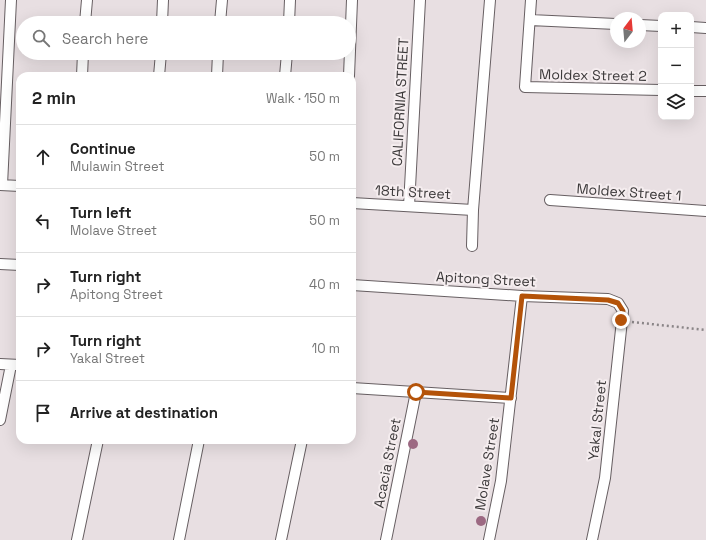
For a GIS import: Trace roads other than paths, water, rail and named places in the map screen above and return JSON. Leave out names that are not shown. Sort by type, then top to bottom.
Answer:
[{"type":"street","points":[[11,0],[1,185],[16,186]]},
{"type":"street","points":[[85,16],[86,0]]},
{"type":"street","points":[[163,16],[164,0]]},
{"type":"street","points":[[221,16],[222,0]]},
{"type":"street","points":[[289,16],[290,0]]},
{"type":"street","points":[[351,16],[352,0]]},
{"type":"street","name":"CALIFORNIA STREET","points":[[409,206],[420,0]]},
{"type":"street","points":[[472,246],[473,210],[490,0]]},
{"type":"street","points":[[531,0],[530,20],[610,24]]},
{"type":"street","name":"Moldex Street 2","points":[[530,20],[525,87],[658,90]]},
{"type":"street","points":[[646,25],[658,26]]},
{"type":"street","points":[[694,27],[706,28]]},
{"type":"street","points":[[82,72],[83,60]]},
{"type":"street","points":[[159,72],[160,60]]},
{"type":"street","points":[[217,72],[218,60]]},
{"type":"street","points":[[285,72],[286,60]]},
{"type":"street","points":[[349,72],[350,60]]},
{"type":"street","points":[[694,91],[706,91]]},
{"type":"street","name":"Moldex Street 1","points":[[550,200],[706,211]]},
{"type":"street","name":"18th Street","points":[[356,203],[473,210]]},
{"type":"street","points":[[0,264],[16,265]]},
{"type":"street","name":"Apitong Street","points":[[356,285],[608,300],[618,303]]},
{"type":"street","name":"Molave Street","points":[[489,540],[501,481],[522,296]]},
{"type":"street","name":"Yakal Street","points":[[592,540],[605,478],[623,311],[618,303]]},
{"type":"street","points":[[0,364],[16,365],[0,420]]},
{"type":"street","points":[[356,388],[511,398]]},
{"type":"street","name":"Acacia Street","points":[[386,540],[416,392]]},
{"type":"street","points":[[77,540],[97,444]]},
{"type":"street","points":[[179,540],[198,444]]},
{"type":"street","points":[[282,540],[301,444]]}]
